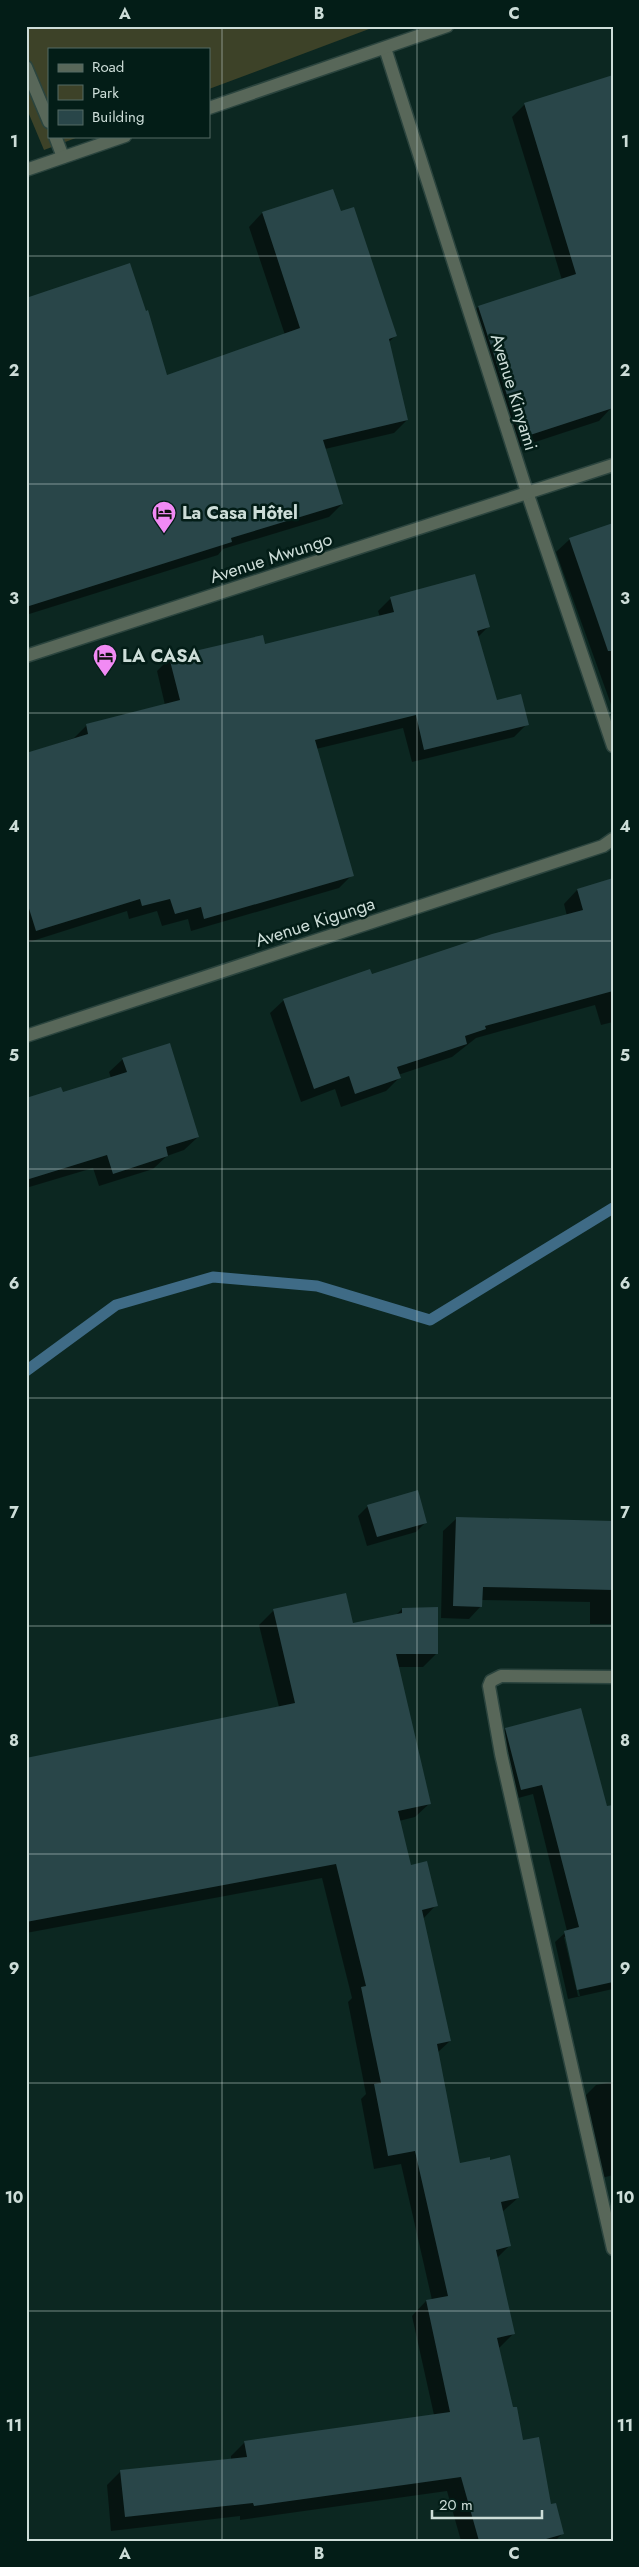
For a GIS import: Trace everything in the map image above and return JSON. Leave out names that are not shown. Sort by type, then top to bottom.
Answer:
[{"type":"street","points":[[210,108],[447,26]]},
{"type":"street","name":"Avenue Kinyami","points":[[385,48],[527,492],[613,746]]},
{"type":"street","points":[[26,67],[48,120]]},
{"type":"street","points":[[56,138],[63,157]]},
{"type":"street","points":[[26,170],[119,138]]},
{"type":"street","name":"Avenue Mwungo","points":[[26,656],[613,465]]},
{"type":"street","name":"Avenue Kigunga","points":[[26,1036],[603,846],[613,839]]},
{"type":"street","points":[[613,1677],[501,1676],[491,1681],[489,1686],[506,1774],[613,2248]]},
{"type":"green space","points":[[26,26],[377,26],[210,89],[210,48],[48,48],[48,138],[76,138],[44,150],[26,107]]},
{"type":"building","points":[[613,75],[613,408],[521,438],[478,306],[576,274],[524,103]]},
{"type":"building","points":[[333,189],[341,211],[354,207],[397,336],[389,339],[408,420],[323,440],[343,504],[231,538],[232,542],[26,607],[26,298],[130,263],[146,311],[148,310],[167,375],[300,328],[262,212]]},
{"type":"building","points":[[613,523],[613,651],[608,651],[569,538]]},
{"type":"building","points":[[475,574],[490,627],[477,631],[497,700],[521,694],[529,725],[424,750],[416,715],[315,740],[354,876],[204,919],[201,907],[175,914],[170,899],[142,906],[140,899],[36,931],[26,899],[26,753],[88,734],[86,724],[180,700],[169,657],[263,635],[265,644],[394,612],[390,597]]},
{"type":"building","points":[[613,878],[613,991],[485,1026],[486,1029],[465,1036],[467,1044],[397,1067],[401,1078],[355,1094],[349,1076],[314,1089],[283,999],[370,969],[372,974],[492,934],[583,910],[577,889]]},
{"type":"building","points":[[170,1043],[199,1137],[166,1147],[168,1156],[113,1174],[107,1155],[26,1180],[26,1098],[61,1087],[63,1092],[127,1072],[122,1058]]},
{"type":"building","points":[[418,1490],[427,1523],[377,1537],[367,1505]]},
{"type":"building","points":[[456,1517],[613,1521],[613,1590],[483,1587],[482,1607],[453,1606]]},
{"type":"building","points":[[346,1593],[353,1623],[402,1613],[402,1608],[438,1607],[438,1654],[396,1654],[431,1804],[398,1811],[411,1865],[427,1861],[438,1906],[422,1910],[451,2041],[437,2044],[460,2163],[490,2157],[490,2160],[510,2155],[519,2198],[501,2202],[511,2246],[496,2250],[515,2334],[497,2338],[513,2407],[517,2407],[523,2440],[539,2437],[551,2504],[556,2503],[564,2534],[539,2541],[479,2541],[461,2477],[254,2506],[253,2503],[125,2517],[120,2470],[247,2457],[244,2441],[450,2412],[426,2300],[448,2296],[415,2151],[388,2156],[374,2084],[381,2083],[361,1987],[366,1986],[336,1864],[26,1922],[26,1758],[295,1703],[273,1609]]},
{"type":"building","points":[[581,1708],[607,1806],[613,1805],[613,1982],[577,1990],[564,1931],[579,1927],[542,1785],[521,1790],[505,1728]]},
{"type":"waterway","points":[[26,1371],[116,1305],[213,1277],[317,1286],[430,1320],[613,1208]]},
{"type":"place","name":"La Casa Hôtel","points":[[164,534]]},
{"type":"place","name":"LA CASA","points":[[105,677]]}]
